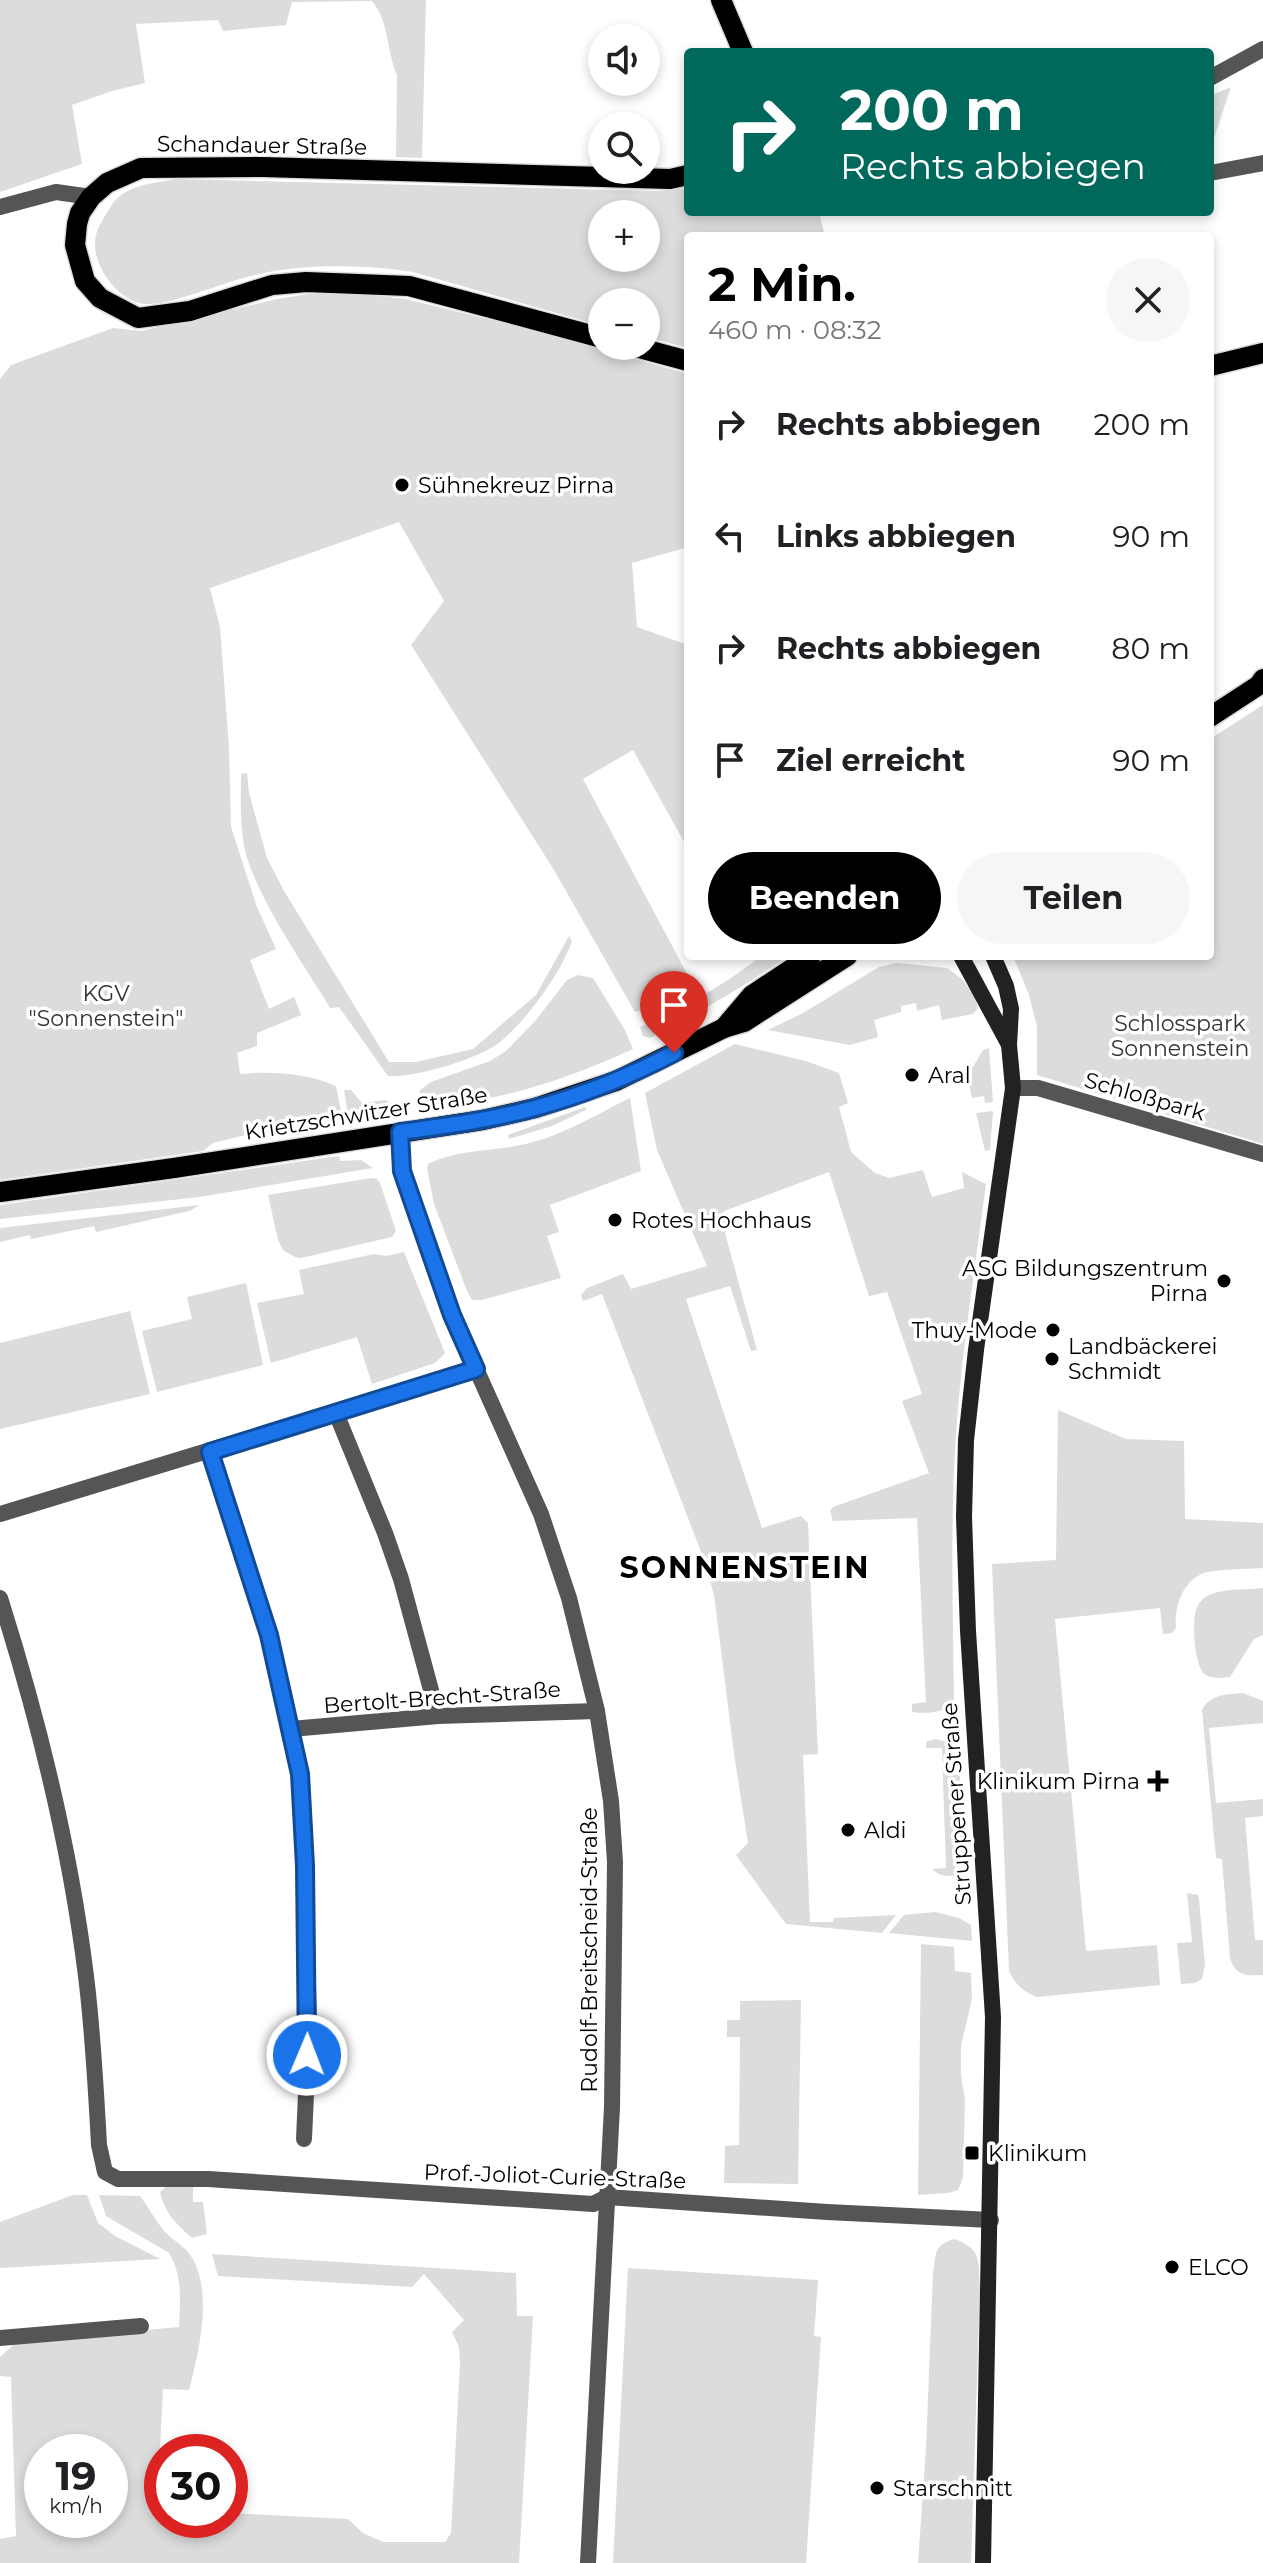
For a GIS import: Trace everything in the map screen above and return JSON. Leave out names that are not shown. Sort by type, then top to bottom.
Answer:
[{"type":"main road","points":[[721,0],[741,48]]},
{"type":"main road","name":"Schandauer Straße","points":[[91,197],[107,183],[141,168],[263,167],[670,179],[684,176]]},
{"type":"main road","points":[[91,197],[80,213],[75,245],[85,281],[100,298],[138,318],[190,311],[272,285],[306,282],[409,286],[588,334]]},
{"type":"main road","points":[[1214,365],[1263,353]]},
{"type":"main road","points":[[660,354],[684,360]]},
{"type":"main road","points":[[1214,699],[1263,678]]},
{"type":"main road","points":[[1214,714],[1259,685],[1263,678]]},
{"type":"main road","name":"Krietzschwitzer Straße","points":[[724,1028],[752,995],[805,960]]},
{"type":"main road","name":"Krietzschwitzer Straße","points":[[0,1192],[483,1120],[535,1108],[616,1081],[724,1028],[744,1022],[841,960]]},
{"type":"main road","name":"Struppener Straße","points":[[983,2563],[993,2017],[969,1652],[964,1517],[966,1440],[976,1350],[1013,1088],[1009,1045],[1011,1009],[1006,986],[995,960]]},
{"type":"main road","name":"Struppener Straße","points":[[964,962],[1009,1045]]},
{"type":"street","points":[[1214,76],[1263,49]]},
{"type":"street","points":[[1214,172],[1263,163]]},
{"type":"street","points":[[0,207],[56,192],[91,197]]},
{"type":"street","name":"Schloßpark","points":[[1013,1088],[1038,1088],[1263,1154]]},
{"type":"street","name":"Rudolf-Breitscheid-Straße","points":[[400,1132],[402,1171],[452,1315],[541,1514],[569,1598],[597,1711],[611,1801],[615,1862],[612,2107],[588,2563]]},
{"type":"street","points":[[0,1514],[476,1369]]},
{"type":"street","points":[[336,1413],[401,1579],[438,1716]]},
{"type":"street","points":[[210,1452],[269,1635],[300,1774],[309,2027],[304,2139]]},
{"type":"street","name":"Prof.-Joliot-Curie-Straße","points":[[0,1598],[48,1764],[69,1869],[86,1975],[99,2145],[105,2172],[118,2179],[208,2179],[593,2204],[607,2197],[991,2220]]},
{"type":"street","name":"Bertolt-Brecht-Straße","points":[[291,1729],[438,1716],[597,1711]]},
{"type":"street","points":[[0,2338],[141,2326]]},
{"type":"green space","points":[[0,0],[426,0],[422,158],[396,157],[397,75],[382,18],[372,1],[292,2],[286,25],[223,31],[218,20],[136,24],[145,83],[72,105],[82,164],[0,192]]},
{"type":"green space","points":[[1231,87],[1214,138],[1214,94]]},
{"type":"green space","points":[[177,179],[657,191],[684,188],[684,216],[820,216],[824,232],[684,232],[684,347],[660,341],[660,288],[588,288],[588,322],[413,272],[371,267],[306,267],[263,273],[169,301],[138,303],[120,292],[105,275],[95,245],[100,225],[111,206],[132,189]]},
{"type":"green space","name":"KGV \"Sonnenstein\"","points":[[349,293],[406,299],[588,345],[588,360],[639,360],[684,373],[684,548],[632,563],[637,627],[684,644],[684,842],[633,750],[583,779],[692,983],[635,1012],[554,870],[411,645],[444,601],[399,522],[210,588],[220,627],[231,827],[257,907],[276,949],[250,960],[269,1009],[294,997],[301,1015],[257,1033],[257,1046],[237,1053],[240,1074],[289,1074],[336,1086],[343,1120],[287,1125],[213,1143],[203,1151],[0,1180],[0,379],[11,365],[113,328],[141,331],[308,294]]},
{"type":"green space","name":"Schlosspark Sonnenstein","points":[[1263,705],[1263,1144],[1037,1075],[1037,1026],[1015,960],[1214,960],[1214,736]]},
{"type":"green space","points":[[247,773],[249,793],[267,858],[389,1062],[416,1062],[473,1049],[536,995],[569,936],[572,941],[560,967],[521,1021],[500,1042],[477,1055],[430,1071],[388,1076],[339,1007],[330,1008],[255,880],[242,829],[241,774]]},
{"type":"green space","points":[[756,960],[782,960],[686,1019],[650,1038],[643,1036],[640,1027],[733,977]]},
{"type":"green space","points":[[897,963],[947,968],[962,979],[974,995],[978,1008],[973,1014],[942,1020],[939,1005],[917,1011],[916,1003],[901,1006],[901,1012],[874,1020],[878,1037],[850,1045],[768,1030],[803,1013],[879,967]]},
{"type":"green space","points":[[578,975],[593,978],[633,1049],[556,1080],[503,1095],[448,1104],[421,1105],[417,1101],[420,1090],[431,1082],[490,1061],[506,1051],[536,1020],[567,980]]},
{"type":"green space","points":[[735,1044],[806,1061],[839,1073],[848,1103],[839,1107],[851,1152],[875,1173],[889,1178],[923,1170],[932,1197],[964,1188],[962,1172],[986,1184],[956,1434],[952,1535],[954,1704],[944,1709],[928,1713],[912,1712],[912,1704],[926,1702],[917,1518],[833,1521],[830,1511],[833,1507],[929,1473],[902,1401],[922,1394],[887,1292],[869,1296],[829,1172],[724,1211],[729,1229],[725,1233],[757,1350],[751,1351],[730,1286],[686,1299],[762,1528],[801,1516],[808,1523],[818,1754],[803,1755],[810,1922],[896,1915],[882,1933],[786,1924],[736,1855],[748,1843],[714,1595],[703,1557],[602,1294],[583,1301],[581,1295],[587,1288],[623,1274],[631,1289],[707,1266],[657,1150],[645,1093]]},
{"type":"green space","points":[[989,1048],[993,1102],[985,1103],[984,1096],[972,1098],[967,1077],[983,1050]]},
{"type":"green space","points":[[344,1090],[351,1090],[362,1103],[389,1102],[392,1114],[349,1119]]},
{"type":"green space","points":[[630,1098],[641,1171],[550,1205],[559,1232],[547,1236],[561,1278],[472,1300],[434,1204],[428,1164],[453,1155],[546,1138]]},
{"type":"green space","points":[[585,1107],[586,1110],[552,1126],[509,1139],[508,1135]]},
{"type":"green space","points":[[993,1111],[990,1150],[985,1151],[976,1113]]},
{"type":"green space","points":[[339,1156],[340,1161],[361,1160],[373,1168],[199,1197],[0,1219],[0,1205]]},
{"type":"green space","points":[[371,1178],[380,1183],[396,1231],[392,1237],[301,1258],[283,1250],[268,1195]]},
{"type":"green space","points":[[200,1205],[189,1211],[96,1232],[94,1226],[0,1242],[0,1228]]},
{"type":"green space","points":[[404,1252],[445,1353],[435,1363],[372,1384],[357,1337],[271,1363],[257,1303],[304,1294],[299,1270],[374,1254],[386,1256]]},
{"type":"green space","points":[[246,1283],[263,1365],[157,1392],[142,1331],[192,1319],[187,1297]]},
{"type":"green space","points":[[130,1311],[150,1394],[0,1429],[0,1343]]},
{"type":"green space","points":[[1058,1410],[1126,1439],[1184,1441],[1185,1519],[1263,1523],[1263,1568],[1216,1571],[1196,1577],[1181,1596],[1176,1612],[1176,1628],[1172,1633],[1163,1634],[1160,1608],[1055,1619],[1086,1951],[1157,1945],[1160,1985],[1037,1997],[1020,1987],[1009,1971],[992,1564],[1056,1560]]},
{"type":"green space","points":[[1263,1588],[1263,1635],[1254,1639],[1230,1677],[1206,1675],[1199,1664],[1195,1645],[1195,1616],[1199,1604],[1207,1596],[1220,1592]]},
{"type":"green space","points":[[1243,1693],[1263,1701],[1263,1723],[1209,1728],[1216,1803],[1263,1799],[1263,1816],[1245,1818],[1255,1940],[1263,1940],[1263,1975],[1242,1974],[1230,1958],[1222,1859],[1216,1858],[1202,1710],[1214,1698]]},
{"type":"green space","points":[[935,1739],[958,1745],[966,1873],[957,1875],[944,1875],[932,1869],[946,1868],[942,1748],[926,1748],[926,1742]]},
{"type":"green space","points":[[1187,1893],[1198,1895],[1199,1899],[1205,1965],[1202,1979],[1181,1984],[1177,1943],[1192,1942]]},
{"type":"green space","points":[[935,1912],[959,1918],[971,1925],[972,1941],[889,1933],[904,1915]]},
{"type":"green space","points":[[921,1944],[954,1947],[955,1971],[971,1973],[972,1999],[961,2046],[965,2100],[963,2178],[958,2190],[918,2195]]},
{"type":"green space","points":[[801,2000],[798,2184],[724,2183],[725,2146],[739,2145],[740,2037],[727,2037],[727,2020],[740,2020],[740,2001]]},
{"type":"green space","points":[[193,2186],[193,2202],[203,2202],[207,2234],[192,2238],[172,2218],[160,2192],[166,2187]]},
{"type":"green space","points":[[73,2195],[87,2195],[98,2223],[115,2236],[160,2259],[0,2268],[0,2222]]},
{"type":"green space","points":[[99,2195],[140,2196],[164,2231],[188,2252],[201,2283],[200,2339],[189,2390],[163,2389],[161,2434],[144,2434],[144,2538],[248,2538],[248,2514],[348,2519],[363,2533],[383,2542],[445,2542],[451,2533],[460,2364],[459,2347],[452,2332],[464,2320],[424,2274],[412,2287],[218,2276],[212,2254],[516,2273],[517,2316],[533,2316],[519,2563],[0,2563],[0,2539],[16,2536],[11,2377],[0,2376],[0,2357],[13,2345],[25,2341],[179,2327],[179,2280],[169,2253],[106,2216]]},
{"type":"green space","points":[[955,2239],[975,2253],[980,2289],[971,2563],[918,2563],[935,2256],[939,2247]]},
{"type":"green space","points":[[628,2268],[818,2280],[814,2336],[821,2337],[806,2563],[613,2563]]},
{"type":"place","name":"Sühnekreuz Pirna","points":[[402,485]]},
{"type":"place","name":"Aral","points":[[912,1075]]},
{"type":"place","name":"Rotes Hochhaus","points":[[615,1220]]},
{"type":"place","name":"ASG Bildungszentrum Pirna","points":[[1224,1281]]},
{"type":"place","name":"Thuy-Mode","points":[[1053,1330]]},
{"type":"place","name":"Landbäckerei Schmidt","points":[[1052,1359]]},
{"type":"place","name":"Klinikum Pirna","points":[[1158,1781]]},
{"type":"place","name":"Aldi","points":[[848,1830]]},
{"type":"place","name":"Klinikum","points":[[972,2153]]},
{"type":"place","name":"ELCO","points":[[1172,2267]]},
{"type":"place","name":"Starschnitt","points":[[877,2488]]},
{"type":"district","name":"SONNENSTEIN","points":[[745,1568]]},
{"type":"route","points":[[307,2055],[305,1866],[300,1774],[269,1635],[210,1452],[476,1369],[452,1315],[402,1171],[400,1132],[483,1120],[535,1108],[616,1081],[674,1053]]}]
